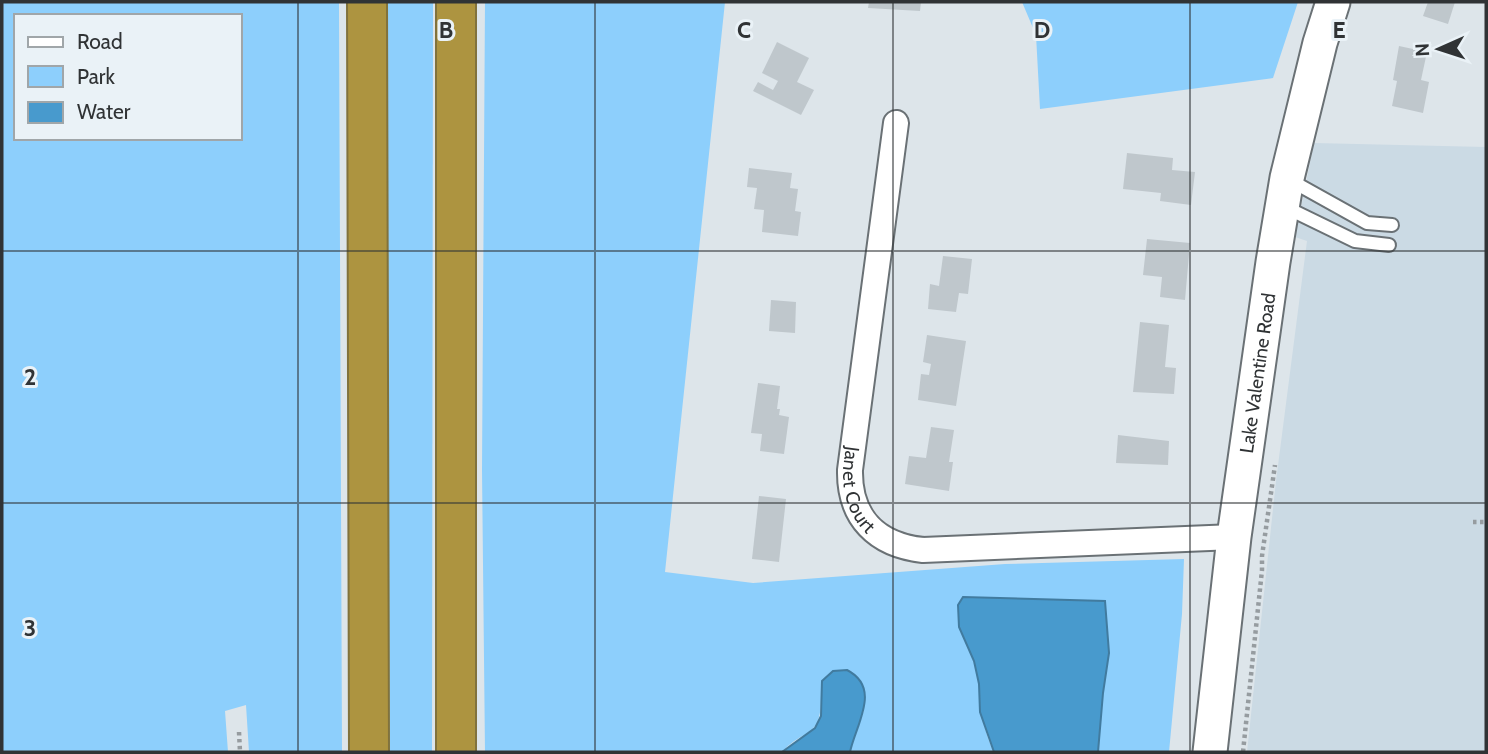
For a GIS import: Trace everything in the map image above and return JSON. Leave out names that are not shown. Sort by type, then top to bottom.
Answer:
[{"type":"highway","points":[[367,2],[369,752]]},
{"type":"highway","points":[[456,2],[456,752]]},
{"type":"street","name":"Lake Valentine Road","points":[[1210,752],[1234,537],[1285,192],[1333,2]]},
{"type":"street","name":"Janet Court","points":[[896,123],[850,470],[851,493],[860,516],[877,534],[891,543],[923,550],[1234,537]]},
{"type":"lane","points":[[1285,192],[1367,223],[1392,225]]},
{"type":"lane","points":[[1285,192],[1355,241],[1390,245]]},
{"type":"path","points":[[1243,752],[1262,556],[1275,462]]},
{"type":"path","points":[[1473,522],[1486,522]]},
{"type":"path","points":[[239,732],[240,752]]},
{"type":"shaded area","points":[[1314,143],[1486,147],[1486,752],[1247,752],[1276,481],[1307,241],[1295,237]]},
{"type":"green space","points":[[2,2],[339,2],[342,752],[249,752],[246,705],[225,711],[228,752],[2,752]]},
{"type":"green space","points":[[384,2],[433,2],[432,752],[387,752]]},
{"type":"green space","points":[[485,2],[725,2],[665,572],[753,583],[1005,564],[1184,559],[1182,614],[1169,752],[1098,752],[1109,653],[959,627],[976,668],[985,726],[994,752],[850,752],[864,710],[821,698],[818,720],[814,727],[782,752],[485,752],[482,470]]},
{"type":"green space","points":[[1022,2],[1298,2],[1273,78],[1040,109],[1036,35]]},
{"type":"water","points":[[963,597],[1105,601],[1109,653],[1098,752],[994,752],[980,712],[979,684],[974,661],[959,627],[958,605]]},
{"type":"water","points":[[847,670],[863,686],[865,696],[850,752],[782,752],[815,728],[821,716],[822,681],[833,671]]},
{"type":"building","points":[[869,2],[921,2],[920,11],[868,8]]},
{"type":"building","points":[[1428,2],[1455,2],[1448,24],[1423,16]]},
{"type":"building","points":[[777,42],[809,58],[797,82],[814,90],[801,115],[753,91],[758,82],[773,90],[778,81],[762,73]]},
{"type":"building","points":[[1399,46],[1427,52],[1421,80],[1429,82],[1423,113],[1392,106]]},
{"type":"building","points":[[1127,153],[1173,158],[1172,170],[1195,172],[1191,205],[1160,201],[1161,193],[1123,189]]},
{"type":"building","points":[[749,168],[792,173],[790,188],[798,189],[795,211],[801,212],[798,236],[762,232],[764,210],[754,209],[757,188],[747,187]]},
{"type":"building","points":[[1147,239],[1190,243],[1185,300],[1160,297],[1162,277],[1143,275]]},
{"type":"building","points":[[943,256],[972,259],[968,294],[959,293],[956,312],[928,309],[930,284],[939,286]]},
{"type":"building","points":[[771,300],[796,302],[795,333],[769,331]]},
{"type":"building","points":[[1140,322],[1169,325],[1165,367],[1176,368],[1174,394],[1133,392]]},
{"type":"building","points":[[927,335],[966,341],[956,406],[918,400],[921,374],[929,375],[931,364],[923,362]]},
{"type":"building","points":[[758,383],[780,386],[777,409],[780,409],[779,415],[789,417],[784,454],[760,451],[762,434],[751,433]]},
{"type":"building","points":[[931,427],[954,430],[949,462],[953,462],[949,491],[905,484],[909,456],[926,458]]},
{"type":"building","points":[[1118,435],[1169,441],[1168,465],[1116,463]]},
{"type":"building","points":[[759,496],[786,499],[779,562],[752,559]]}]
